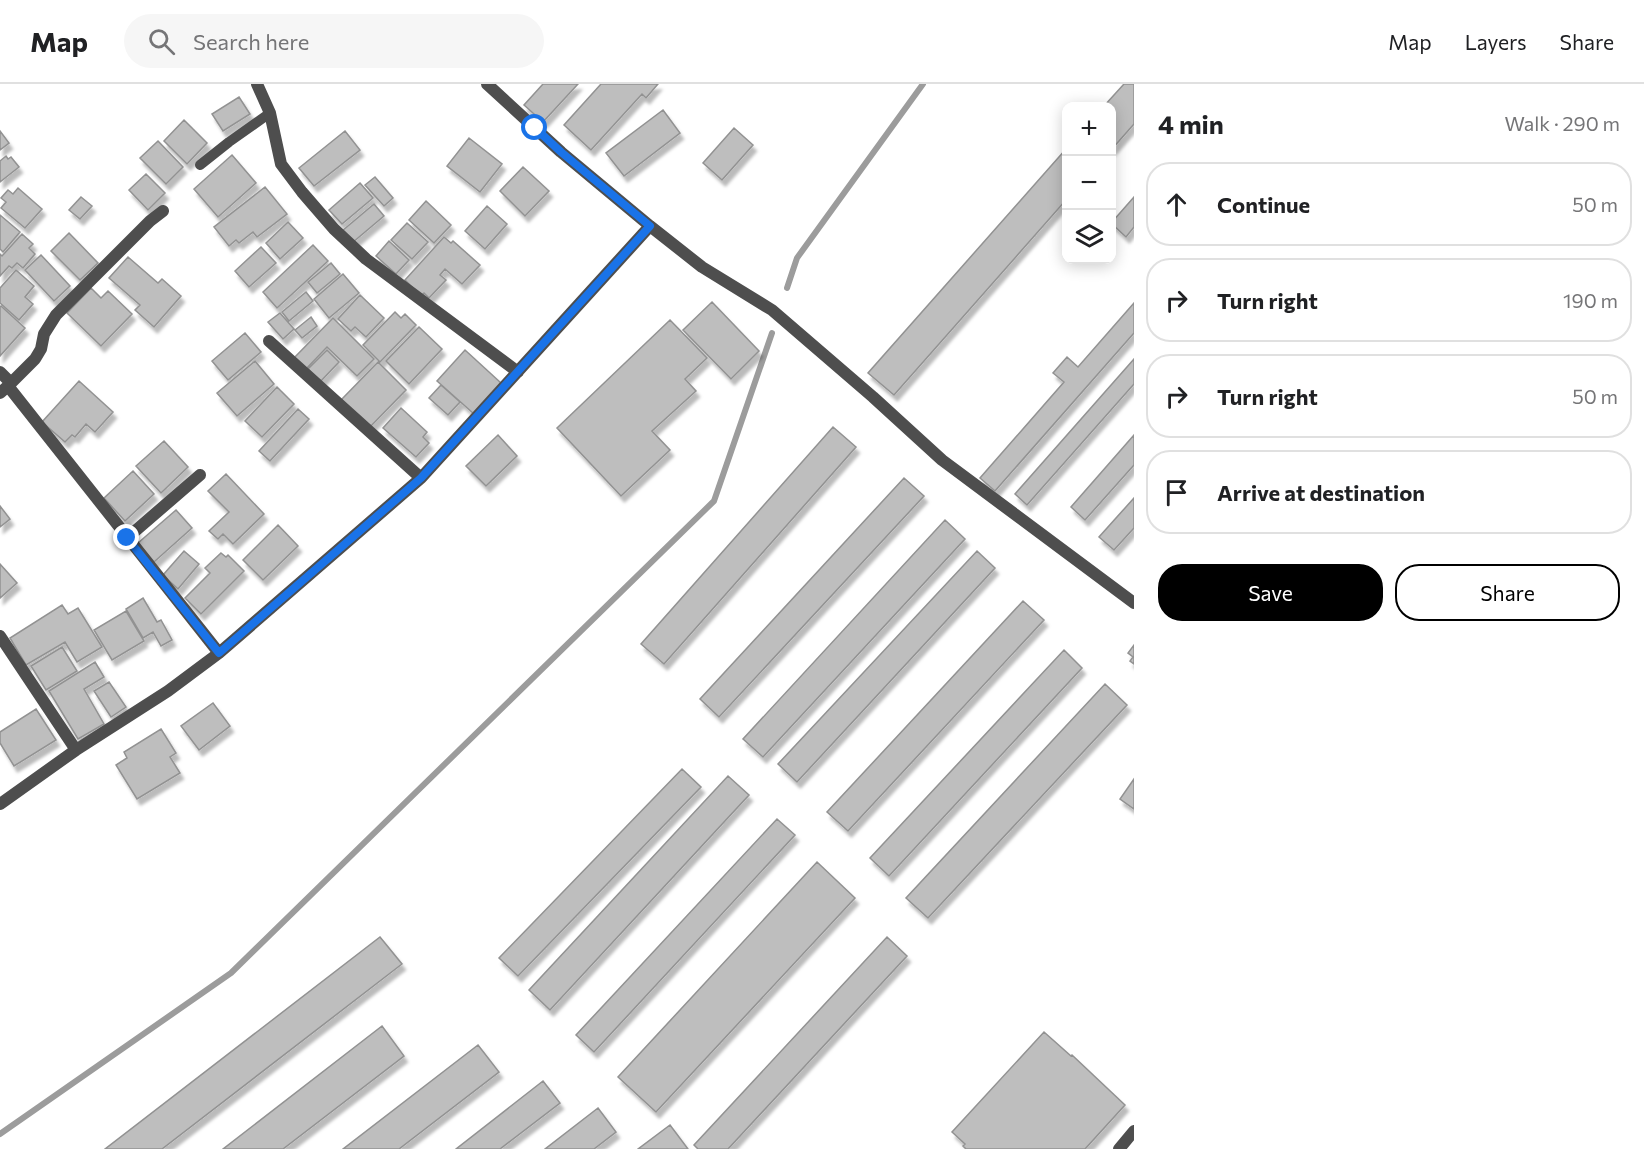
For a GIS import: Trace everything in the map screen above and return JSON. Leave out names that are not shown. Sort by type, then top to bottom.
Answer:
[{"type":"street","points":[[487,84],[561,152],[650,226],[702,267],[772,310],[942,460],[1134,603]]},
{"type":"street","points":[[258,85],[270,113],[281,164],[334,229],[366,259],[518,372]]},
{"type":"street","points":[[7,387],[35,359],[41,349],[44,334],[56,315],[150,221],[163,211]]},
{"type":"street","points":[[0,804],[76,750],[168,691],[219,653],[421,478],[650,226]]},
{"type":"street","points":[[269,341],[421,478]]},
{"type":"street","points":[[0,372],[7,387],[219,653]]},
{"type":"street","points":[[127,538],[200,475]]},
{"type":"street","points":[[0,636],[76,750]]},
{"type":"street","points":[[1119,1149],[1134,1131]]},
{"type":"lane","points":[[200,165],[270,113]]},
{"type":"building","points":[[543,84],[578,84],[543,122],[524,105]]},
{"type":"building","points":[[601,84],[658,84],[646,98],[642,94],[591,150],[564,125]]},
{"type":"building","points":[[1124,84],[1134,84],[1134,124],[1116,144],[1116,102],[1108,102]]},
{"type":"building","points":[[239,97],[250,114],[223,131],[212,114]]},
{"type":"building","points":[[663,110],[680,133],[624,176],[606,153]]},
{"type":"building","points":[[184,120],[207,143],[187,164],[164,141]]},
{"type":"building","points":[[734,128],[753,145],[722,180],[703,163]]},
{"type":"building","points":[[0,131],[9,143],[0,150]]},
{"type":"building","points":[[345,131],[360,150],[314,186],[299,168]]},
{"type":"building","points":[[469,138],[502,164],[480,192],[447,166]]},
{"type":"building","points":[[158,141],[183,167],[166,184],[140,158]]},
{"type":"building","points":[[1062,154],[1062,205],[894,395],[868,373]]},
{"type":"building","points":[[232,155],[256,183],[218,217],[194,189]]},
{"type":"building","points":[[6,156],[8,159],[11,157],[19,167],[0,182],[0,161]]},
{"type":"building","points":[[523,167],[549,191],[525,216],[500,191]]},
{"type":"building","points":[[146,174],[165,193],[148,210],[129,190]]},
{"type":"building","points":[[375,177],[393,198],[384,206],[365,185]]},
{"type":"building","points":[[360,183],[373,198],[342,224],[329,210]]},
{"type":"building","points":[[265,187],[287,214],[257,237],[253,232],[239,243],[236,240],[229,246],[214,227]]},
{"type":"building","points":[[18,188],[42,209],[25,228],[1,208],[6,202],[1,198],[8,190],[13,194]]},
{"type":"building","points":[[81,197],[92,206],[80,219],[69,210]]},
{"type":"building","points":[[1134,197],[1134,227],[1126,237],[1116,228],[1116,217]]},
{"type":"building","points":[[426,201],[451,225],[434,243],[409,220]]},
{"type":"building","points":[[374,204],[384,216],[352,243],[342,231]]},
{"type":"building","points":[[487,206],[507,224],[485,249],[465,231]]},
{"type":"building","points":[[0,215],[20,232],[3,252],[0,249]]},
{"type":"building","points":[[288,222],[303,238],[280,259],[266,243]]},
{"type":"building","points":[[407,223],[428,242],[412,259],[391,240]]},
{"type":"building","points":[[69,233],[98,263],[80,280],[51,251]]},
{"type":"building","points":[[22,234],[33,244],[29,248],[35,254],[23,268],[17,263],[12,268],[9,266],[0,276],[0,254],[2,256]]},
{"type":"building","points":[[444,237],[451,243],[453,241],[480,265],[462,284],[445,269],[440,275],[446,280],[429,298],[424,293],[421,296],[405,280]]},
{"type":"building","points":[[389,241],[409,260],[396,274],[376,256]]},
{"type":"building","points":[[313,245],[328,261],[277,308],[263,292]]},
{"type":"building","points":[[261,247],[276,263],[249,287],[235,271]]},
{"type":"building","points":[[41,255],[70,286],[54,301],[25,270]]},
{"type":"building","points":[[128,257],[158,283],[162,279],[181,296],[154,327],[135,310],[140,305],[109,278]]},
{"type":"building","points":[[331,263],[340,274],[317,293],[308,282]]},
{"type":"building","points":[[16,270],[34,286],[25,297],[33,304],[19,320],[0,303],[0,288]]},
{"type":"building","points":[[343,274],[359,293],[329,318],[314,299]]},
{"type":"building","points":[[91,288],[101,298],[108,291],[132,314],[101,346],[67,313]]},
{"type":"building","points":[[306,292],[313,301],[289,321],[282,312]]},
{"type":"building","points":[[360,295],[384,318],[366,337],[355,327],[351,331],[338,319]]},
{"type":"building","points":[[712,302],[759,351],[731,379],[683,330]]},
{"type":"building","points":[[1134,303],[1134,333],[995,491],[980,478],[1064,382],[1053,373],[1067,357],[1078,367]]},
{"type":"building","points":[[0,307],[25,328],[0,356]]},
{"type":"building","points":[[395,312],[401,318],[405,314],[416,325],[380,362],[363,345]]},
{"type":"building","points":[[280,313],[294,329],[283,339],[268,322]]},
{"type":"building","points":[[311,317],[317,326],[302,338],[295,330]]},
{"type":"building","points":[[333,318],[374,359],[357,376],[327,347],[305,370],[293,359]]},
{"type":"building","points":[[670,320],[707,358],[685,379],[696,391],[652,431],[670,450],[621,496],[557,428]]},
{"type":"building","points":[[419,327],[442,349],[409,384],[386,361]]},
{"type":"building","points":[[245,333],[261,352],[228,380],[212,361]]},
{"type":"building","points":[[327,350],[339,362],[321,381],[308,369]]},
{"type":"building","points":[[465,350],[501,383],[474,414],[437,381]]},
{"type":"building","points":[[1134,359],[1134,384],[1027,505],[1015,494]]},
{"type":"building","points":[[255,361],[274,384],[237,416],[217,393]]},
{"type":"building","points":[[378,362],[406,390],[369,428],[341,400]]},
{"type":"building","points":[[79,381],[113,412],[95,432],[86,424],[75,437],[72,435],[65,442],[42,422]]},
{"type":"building","points":[[441,385],[460,402],[448,415],[429,398]]},
{"type":"building","points":[[277,387],[294,404],[262,437],[245,421]]},
{"type":"building","points":[[401,408],[427,432],[423,437],[429,443],[416,457],[383,428]]},
{"type":"building","points":[[298,409],[309,419],[270,461],[259,451]]},
{"type":"building","points":[[833,427],[856,447],[664,664],[641,644]]},
{"type":"building","points":[[498,435],[517,456],[486,486],[466,466]]},
{"type":"building","points":[[1134,435],[1134,465],[1085,520],[1071,507]]},
{"type":"building","points":[[164,441],[188,467],[161,493],[136,466]]},
{"type":"building","points":[[133,471],[154,494],[125,521],[104,498]]},
{"type":"building","points":[[226,474],[264,514],[233,544],[223,534],[218,539],[209,531],[229,512],[208,491]]},
{"type":"building","points":[[904,478],[924,496],[719,717],[700,699]]},
{"type":"building","points":[[1134,498],[1134,528],[1114,550],[1099,537]]},
{"type":"building","points":[[0,506],[10,519],[0,527]]},
{"type":"building","points":[[176,510],[192,528],[154,562],[138,543]]},
{"type":"building","points":[[945,520],[965,539],[763,757],[743,739]]},
{"type":"building","points":[[278,525],[298,546],[263,580],[243,560]]},
{"type":"building","points":[[184,551],[199,564],[178,589],[163,575]]},
{"type":"building","points":[[977,551],[995,568],[797,782],[778,764]]},
{"type":"building","points":[[221,553],[226,557],[228,555],[244,571],[201,614],[185,598],[210,573],[205,568]]},
{"type":"building","points":[[0,564],[17,583],[0,598]]},
{"type":"building","points":[[143,598],[157,622],[161,620],[172,640],[161,646],[153,632],[143,638],[126,609]]},
{"type":"building","points":[[1023,601],[1044,620],[848,831],[827,812]]},
{"type":"building","points":[[62,605],[68,614],[78,608],[102,647],[77,662],[65,642],[26,665],[10,638]]},
{"type":"building","points":[[126,611],[144,641],[112,660],[94,630]]},
{"type":"building","points":[[1134,645],[1134,664],[1130,661],[1133,657],[1128,653]]},
{"type":"building","points":[[62,647],[77,671],[46,690],[31,666]]},
{"type":"building","points":[[1064,650],[1082,668],[889,876],[870,858]]},
{"type":"building","points":[[95,662],[104,677],[84,689],[104,724],[78,739],[49,691]]},
{"type":"building","points":[[109,682],[126,707],[111,717],[94,691]]},
{"type":"building","points":[[1105,684],[1127,705],[928,918],[906,898]]},
{"type":"building","points":[[213,703],[230,726],[199,750],[181,726]]},
{"type":"building","points":[[36,709],[56,740],[14,766],[0,743],[0,732]]},
{"type":"building","points":[[161,729],[176,753],[170,757],[180,773],[137,799],[116,765],[127,758],[124,752]]},
{"type":"building","points":[[682,769],[701,787],[518,976],[499,958]]},
{"type":"building","points":[[728,776],[749,795],[550,1010],[529,990]]},
{"type":"building","points":[[1134,779],[1134,809],[1120,799]]},
{"type":"building","points":[[777,819],[795,835],[594,1052],[576,1035]]},
{"type":"building","points":[[817,862],[855,898],[656,1112],[618,1077]]},
{"type":"building","points":[[380,937],[402,964],[162,1149],[105,1149]]},
{"type":"building","points":[[887,937],[907,956],[728,1149],[698,1149],[694,1145]]},
{"type":"building","points":[[382,1026],[404,1056],[283,1149],[223,1149]]},
{"type":"building","points":[[1044,1032],[1125,1105],[1085,1149],[966,1149],[963,1146],[965,1144],[952,1132]]},
{"type":"building","points":[[478,1045],[499,1072],[399,1149],[343,1149]]},
{"type":"building","points":[[543,1081],[560,1103],[500,1149],[456,1149]]},
{"type":"building","points":[[598,1108],[616,1132],[594,1149],[545,1149]]},
{"type":"building","points":[[670,1125],[688,1149],[638,1149]]},
{"type":"waterway","points":[[787,288],[797,258],[923,84]]},
{"type":"waterway","points":[[0,1134],[231,973],[714,501],[772,333]]},
{"type":"route","points":[[127,538],[219,653],[421,478],[650,226],[535,128]]}]
